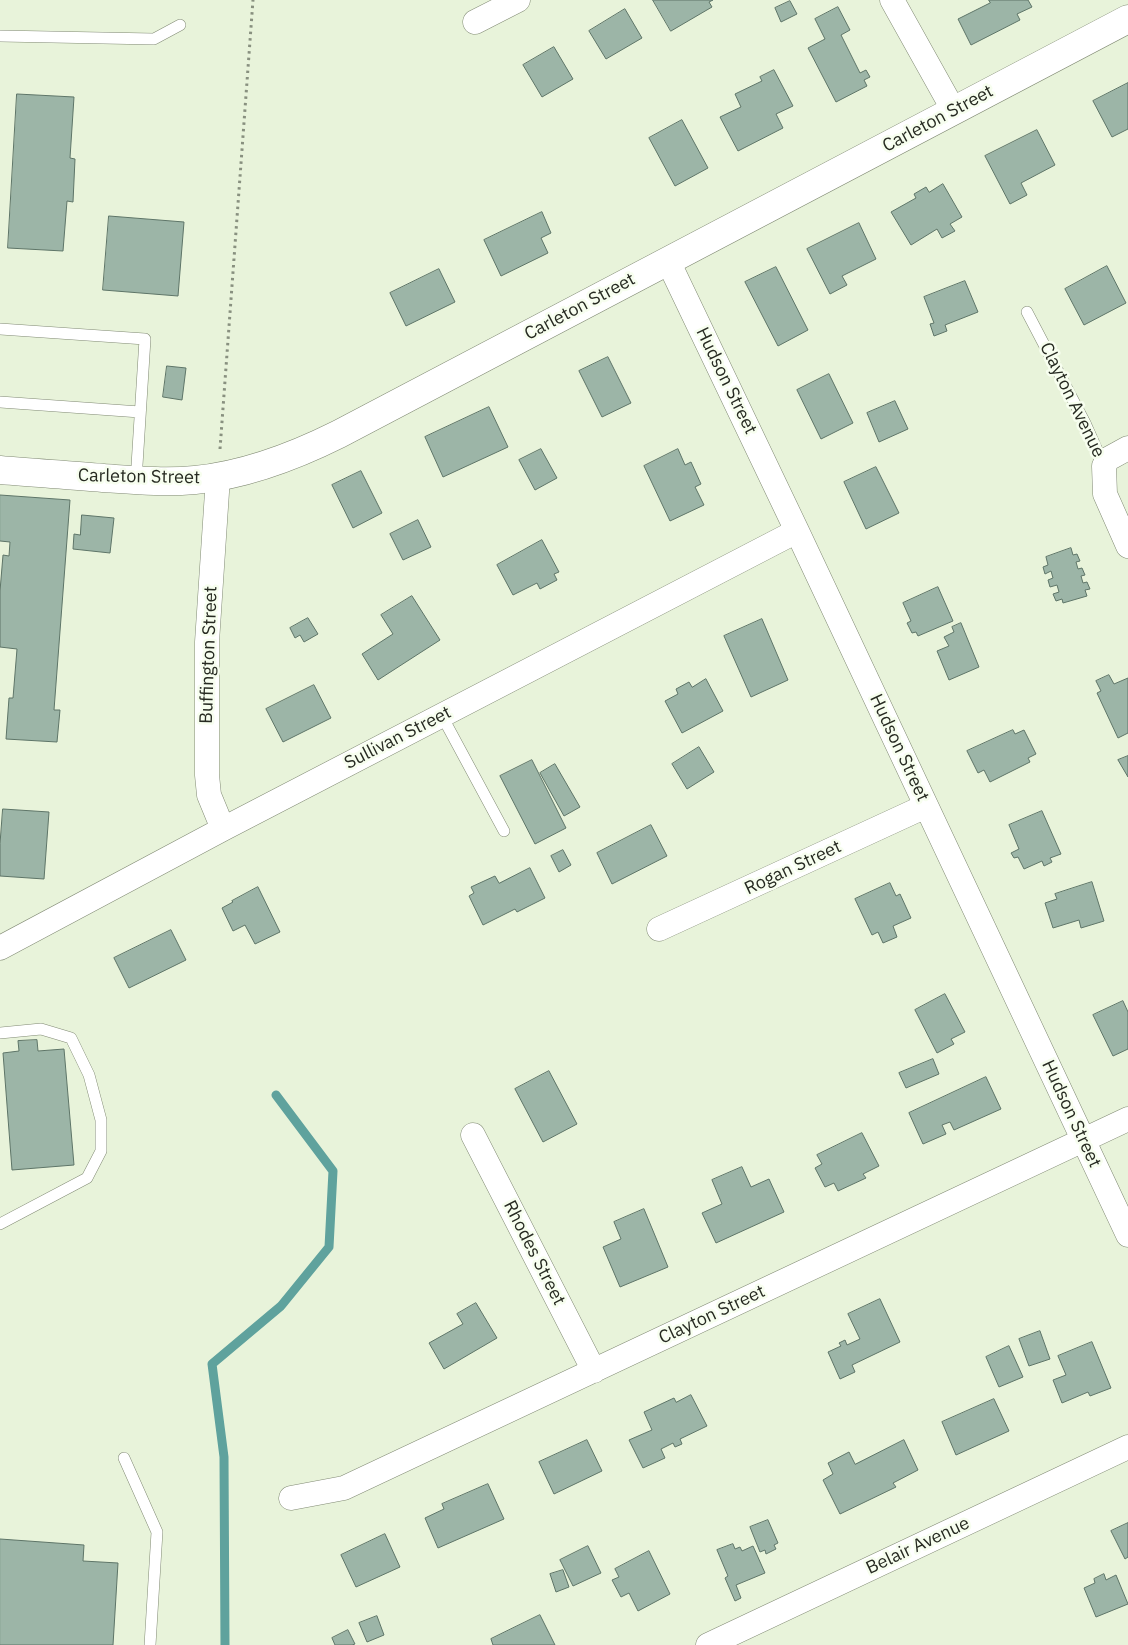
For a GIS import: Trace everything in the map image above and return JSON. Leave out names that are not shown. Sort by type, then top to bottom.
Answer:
[{"type":"street","points":[[475,22],[518,0]]},
{"type":"street","points":[[892,0],[954,111]]},
{"type":"street","name":"Carleton Street","points":[[0,470],[136,481],[193,481],[267,465],[309,449],[1128,19]]},
{"type":"street","name":"Hudson Street","points":[[668,261],[1128,1235]]},
{"type":"street","points":[[1104,466],[1108,458],[1128,448]]},
{"type":"street","name":"Clayton Avenue","points":[[1104,466],[1105,494],[1128,546]]},
{"type":"street","name":"Buffington Street","points":[[218,477],[208,642],[207,775],[209,795],[223,830]]},
{"type":"street","name":"Sullivan Street","points":[[0,948],[797,531]]},
{"type":"street","name":"Rogan Street","points":[[659,930],[926,806]]},
{"type":"street","name":"Clayton Street","points":[[291,1498],[344,1488],[1128,1119]]},
{"type":"street","name":"Rhodes Street","points":[[473,1135],[594,1370]]},
{"type":"street","name":"Belair Avenue","points":[[708,1645],[1128,1446]]},
{"type":"lane","points":[[0,36],[154,39],[180,26]]},
{"type":"lane","name":"Clayton Avenue","points":[[1027,312],[1085,423],[1104,466]]},
{"type":"lane","points":[[0,329],[145,339],[136,481]]},
{"type":"lane","points":[[0,402],[140,412]]},
{"type":"lane","points":[[442,716],[504,831]]},
{"type":"lane","points":[[0,1033],[41,1029],[70,1038],[89,1075],[101,1120],[101,1151],[88,1178],[0,1224]]},
{"type":"lane","points":[[124,1458],[157,1532],[150,1645]]},
{"type":"path","points":[[218,477],[253,0]]},
{"type":"building","points":[[653,0],[713,0],[709,2],[712,7],[671,31]]},
{"type":"building","points":[[989,0],[1028,0],[1032,7],[1017,14],[1020,20],[971,45],[958,19],[990,3]]},
{"type":"building","points":[[790,1],[797,14],[781,22],[775,8]]},
{"type":"building","points":[[838,7],[850,30],[841,35],[860,73],[866,70],[870,77],[864,80],[867,86],[836,102],[808,48],[825,39],[815,19]]},
{"type":"building","points":[[625,9],[642,38],[606,59],[589,31]]},
{"type":"building","points":[[554,47],[573,79],[542,97],[523,65]]},
{"type":"building","points":[[774,70],[793,106],[776,114],[783,128],[738,151],[720,117],[741,107],[735,94],[762,81],[760,77]]},
{"type":"building","points":[[1128,83],[1128,129],[1112,137],[1093,101]]},
{"type":"building","points":[[17,94],[74,97],[70,158],[75,159],[73,202],[67,201],[63,251],[8,248]]},
{"type":"building","points":[[682,120],[708,168],[675,186],[649,138]]},
{"type":"building","points":[[1037,130],[1055,165],[1021,183],[1027,195],[1010,204],[985,156]]},
{"type":"building","points":[[943,184],[962,217],[950,224],[955,231],[942,238],[937,229],[911,245],[891,212],[916,198],[914,194],[926,187],[929,192]]},
{"type":"building","points":[[542,212],[551,233],[541,238],[548,253],[501,276],[484,240]]},
{"type":"building","points":[[109,216],[184,222],[178,296],[103,290]]},
{"type":"building","points":[[859,223],[876,259],[842,276],[847,285],[830,294],[807,249]]},
{"type":"building","points":[[1107,266],[1126,303],[1084,325],[1065,289]]},
{"type":"building","points":[[776,267],[808,330],[778,346],[745,282]]},
{"type":"building","points":[[439,269],[455,302],[406,326],[390,293]]},
{"type":"building","points":[[965,281],[978,312],[945,325],[947,331],[934,336],[930,324],[934,323],[924,297]]},
{"type":"building","points":[[608,357],[631,403],[602,417],[579,371]]},
{"type":"building","points":[[167,366],[186,368],[182,400],[163,397]]},
{"type":"building","points":[[829,374],[853,423],[821,439],[797,390]]},
{"type":"building","points":[[895,401],[908,429],[879,442],[867,413]]},
{"type":"building","points":[[489,407],[508,447],[443,477],[425,437]]},
{"type":"building","points":[[541,449],[557,478],[535,490],[519,460]]},
{"type":"building","points":[[678,449],[685,465],[691,462],[701,484],[695,487],[704,505],[670,521],[644,466]]},
{"type":"building","points":[[876,467],[899,513],[866,529],[844,482]]},
{"type":"building","points":[[361,471],[382,513],[353,528],[332,485]]},
{"type":"building","points":[[0,495],[70,500],[54,710],[60,710],[57,742],[6,739],[9,698],[13,698],[17,649],[0,647],[0,591],[3,555],[9,556],[10,542],[0,541]]},
{"type":"building","points":[[82,515],[114,518],[110,553],[73,549],[74,534],[80,535]]},
{"type":"building","points":[[418,520],[431,547],[403,560],[390,534]]},
{"type":"building","points":[[542,540],[559,572],[554,574],[557,580],[540,589],[537,583],[513,595],[497,565]]},
{"type":"building","points":[[1071,548],[1073,555],[1077,554],[1080,561],[1076,562],[1078,569],[1082,568],[1085,575],[1081,576],[1083,583],[1087,582],[1090,589],[1085,590],[1087,596],[1063,603],[1062,599],[1056,601],[1053,594],[1059,592],[1057,585],[1050,587],[1048,580],[1053,578],[1051,571],[1045,574],[1043,567],[1048,565],[1046,557]]},
{"type":"building","points":[[938,587],[953,621],[918,636],[916,632],[912,633],[907,623],[911,621],[903,603]]},
{"type":"building","points":[[412,596],[440,640],[378,680],[362,654],[393,634],[381,615]]},
{"type":"building","points":[[308,618],[318,634],[304,642],[300,635],[295,638],[290,628]]},
{"type":"building","points":[[762,619],[788,680],[751,697],[724,636]]},
{"type":"building","points":[[961,623],[979,667],[949,680],[937,651],[949,646],[944,637],[954,632],[952,627]]},
{"type":"building","points":[[1109,675],[1114,684],[1128,678],[1128,733],[1118,738],[1097,693],[1101,691],[1096,681]]},
{"type":"building","points":[[706,679],[723,711],[682,733],[665,701],[678,694],[676,689],[689,682],[692,687]]},
{"type":"building","points":[[314,685],[331,718],[283,742],[266,709]]},
{"type":"building","points":[[1013,730],[1015,734],[1024,730],[1036,754],[1028,758],[1030,762],[990,782],[984,770],[978,773],[967,751]]},
{"type":"building","points":[[699,747],[714,772],[687,789],[672,764]]},
{"type":"building","points":[[1128,756],[1128,777],[1118,760]]},
{"type":"building","points":[[532,760],[566,828],[535,844],[500,776]]},
{"type":"building","points":[[555,764],[580,807],[564,816],[540,773]]},
{"type":"building","points":[[3,809],[49,812],[44,879],[0,876]]},
{"type":"building","points":[[1042,811],[1061,854],[1050,858],[1052,862],[1044,866],[1042,861],[1024,869],[1018,857],[1014,858],[1011,853],[1019,849],[1009,825]]},
{"type":"building","points":[[651,825],[667,856],[612,884],[597,853]]},
{"type":"building","points":[[563,850],[571,865],[559,872],[551,856]]},
{"type":"building","points":[[530,868],[545,898],[517,912],[515,909],[483,925],[469,896],[474,893],[471,887],[495,876],[499,883]]},
{"type":"building","points":[[1092,882],[1104,921],[1081,928],[1079,920],[1053,928],[1045,903],[1057,899],[1055,894]]},
{"type":"building","points":[[890,883],[896,896],[900,894],[911,918],[893,926],[897,937],[883,943],[878,932],[872,935],[855,899]]},
{"type":"building","points":[[258,887],[280,932],[255,944],[245,925],[233,931],[222,908]]},
{"type":"building","points":[[171,930],[186,960],[129,988],[114,958]]},
{"type":"building","points":[[945,994],[965,1032],[951,1039],[954,1044],[937,1053],[915,1010]]},
{"type":"building","points":[[1123,1001],[1128,1012],[1128,1049],[1113,1056],[1093,1015]]},
{"type":"building","points":[[37,1040],[38,1051],[64,1049],[74,1165],[12,1170],[3,1053],[19,1051],[18,1041]]},
{"type":"building","points":[[933,1059],[939,1074],[906,1088],[899,1073]]},
{"type":"building","points":[[549,1071],[577,1124],[543,1142],[515,1089]]},
{"type":"building","points":[[986,1077],[1001,1109],[954,1130],[950,1122],[942,1125],[946,1134],[923,1144],[909,1113]]},
{"type":"building","points":[[862,1133],[879,1166],[863,1174],[866,1178],[838,1191],[834,1183],[825,1187],[815,1168],[822,1164],[817,1155]]},
{"type":"building","points":[[742,1167],[751,1187],[769,1179],[784,1212],[716,1243],[702,1213],[722,1204],[712,1180]]},
{"type":"building","points":[[644,1209],[668,1267],[620,1287],[603,1247],[621,1239],[614,1222]]},
{"type":"building","points":[[880,1299],[900,1342],[852,1365],[855,1372],[840,1379],[828,1352],[841,1346],[839,1343],[845,1340],[847,1345],[860,1339],[848,1314]]},
{"type":"building","points":[[476,1303],[497,1338],[444,1369],[429,1343],[463,1324],[457,1314]]},
{"type":"building","points":[[1040,1331],[1050,1359],[1029,1366],[1019,1339]]},
{"type":"building","points":[[1092,1342],[1111,1388],[1090,1396],[1088,1392],[1062,1403],[1053,1380],[1066,1375],[1058,1356]]},
{"type":"building","points":[[1009,1346],[1023,1377],[999,1387],[986,1357]]},
{"type":"building","points":[[691,1395],[707,1426],[680,1439],[682,1444],[675,1447],[673,1443],[661,1449],[665,1458],[643,1468],[629,1440],[652,1430],[644,1412],[674,1398],[676,1402]]},
{"type":"building","points":[[994,1399],[1009,1431],[956,1455],[942,1422]]},
{"type":"building","points":[[587,1440],[602,1471],[554,1494],[539,1462]]},
{"type":"building","points":[[904,1440],[918,1470],[893,1483],[896,1487],[840,1514],[823,1480],[833,1474],[828,1463],[849,1452],[855,1464]]},
{"type":"building","points":[[488,1484],[504,1519],[438,1548],[425,1518],[444,1509],[442,1504]]},
{"type":"building","points":[[768,1520],[778,1543],[774,1545],[776,1549],[766,1554],[765,1550],[760,1552],[750,1527]]},
{"type":"building","points":[[1128,1523],[1128,1557],[1125,1559],[1111,1531]]},
{"type":"building","points":[[385,1534],[400,1567],[356,1587],[341,1555]]},
{"type":"building","points":[[0,1539],[84,1545],[83,1561],[118,1563],[113,1645],[0,1645]]},
{"type":"building","points":[[733,1544],[735,1549],[740,1547],[742,1551],[753,1546],[765,1573],[736,1585],[741,1598],[735,1601],[725,1578],[728,1576],[717,1550]]},
{"type":"building","points":[[588,1546],[601,1573],[573,1586],[560,1560]]},
{"type":"building","points":[[649,1551],[670,1594],[638,1611],[629,1593],[621,1597],[612,1580],[619,1577],[615,1569]]},
{"type":"building","points":[[563,1570],[569,1587],[556,1592],[550,1574]]},
{"type":"building","points":[[1104,1574],[1106,1580],[1116,1575],[1128,1604],[1096,1617],[1084,1588],[1095,1583],[1094,1579]]},
{"type":"building","points":[[540,1615],[555,1645],[493,1645],[491,1639]]},
{"type":"building","points":[[377,1616],[384,1635],[367,1642],[359,1623]]},
{"type":"building","points":[[348,1630],[355,1644],[335,1645],[332,1638]]},
{"type":"waterway","points":[[225,1645],[224,1457],[212,1364],[281,1306],[329,1247],[333,1171],[276,1095]]}]
